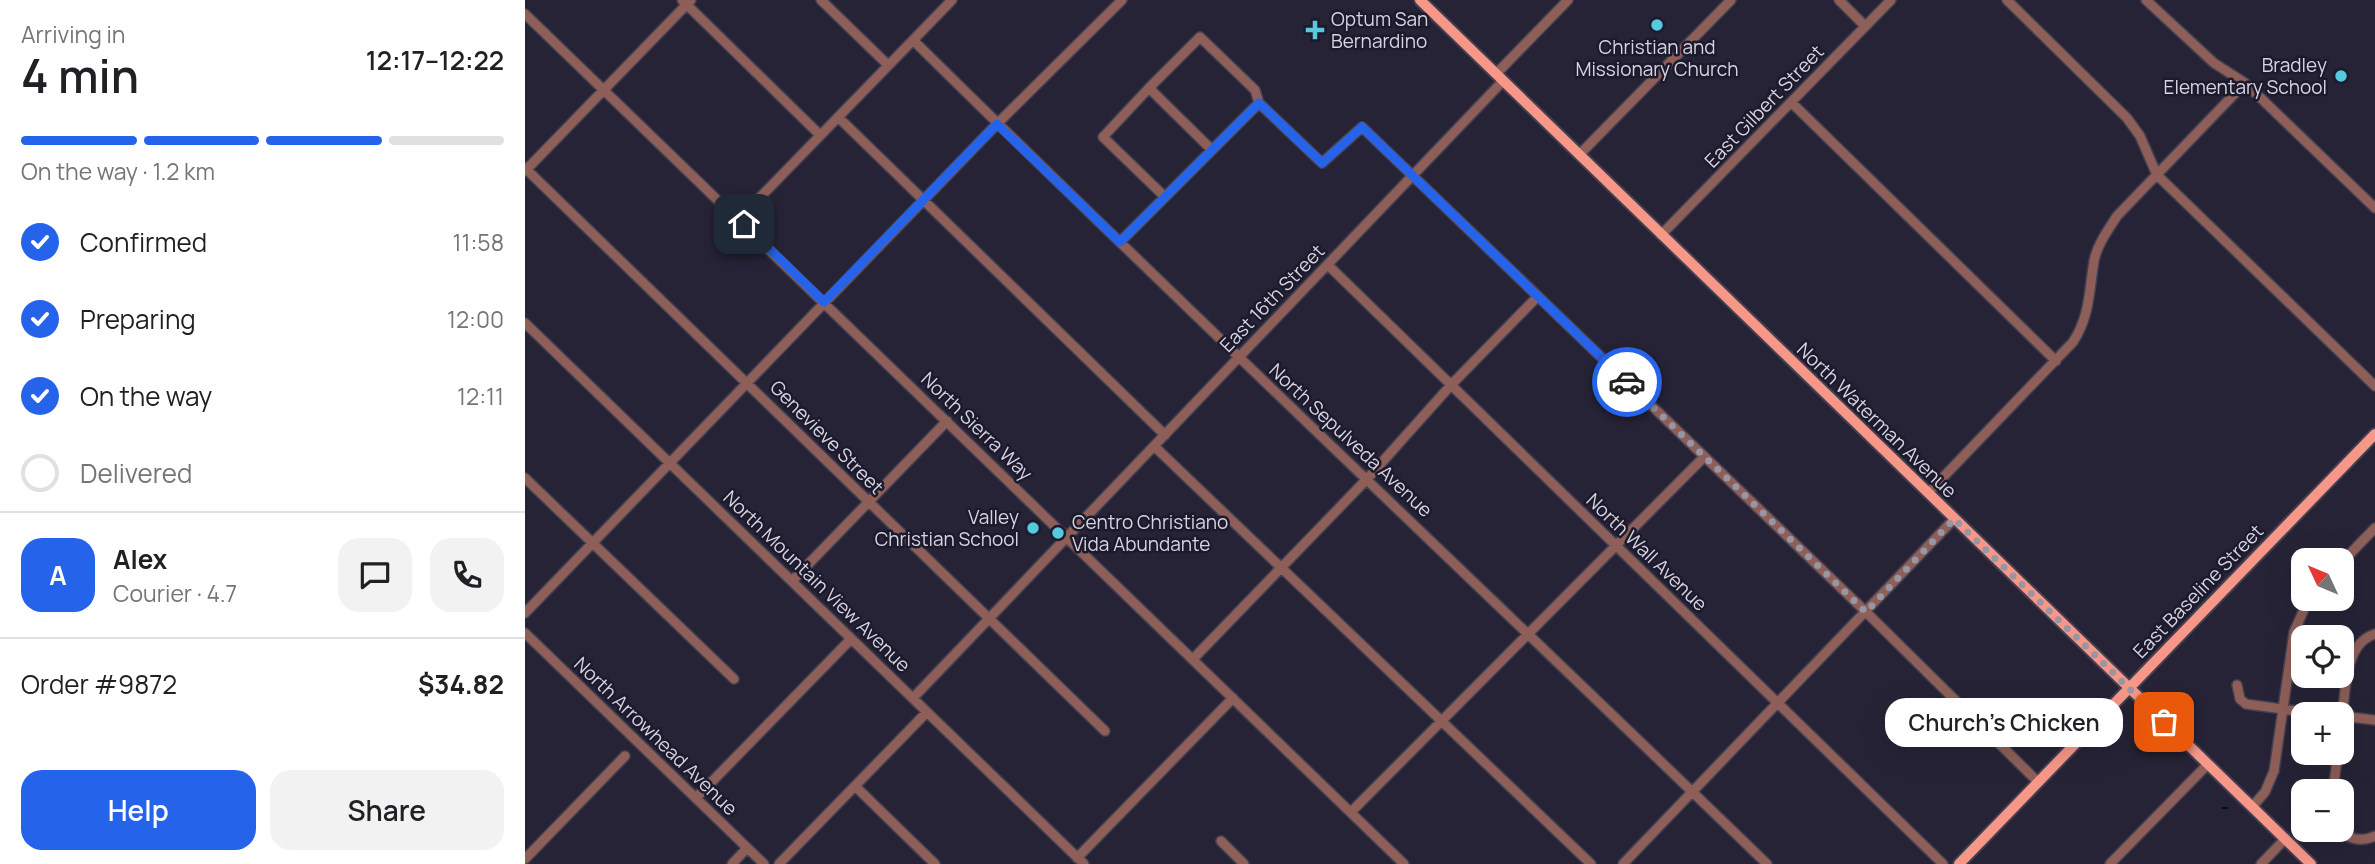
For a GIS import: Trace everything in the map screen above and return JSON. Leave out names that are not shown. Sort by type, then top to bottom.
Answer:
[{"type":"main road","name":"North Waterman Avenue","points":[[1420,0],[2311,864]]},
{"type":"main road","name":"East Baseline Street","points":[[1959,864],[2375,433]]},
{"type":"street","points":[[821,0],[888,65]]},
{"type":"street","points":[[739,219],[952,0]]},
{"type":"street","points":[[525,614],[997,124],[1122,0]]},
{"type":"street","name":"East 16th Street","points":[[913,698],[1413,176],[1568,0]]},
{"type":"street","points":[[1579,155],[1731,0]]},
{"type":"street","points":[[1839,0],[1865,26]]},
{"type":"street","name":"East Gilbert Street","points":[[1661,235],[1891,0]]},
{"type":"street","points":[[2007,0],[2127,118],[2140,136],[2157,175],[2375,386]]},
{"type":"street","points":[[2146,0],[2214,63],[2245,83],[2375,208]]},
{"type":"street","points":[[526,169],[604,91],[686,2],[820,135]]},
{"type":"street","name":"North Sierra Way","points":[[525,14],[1404,864]]},
{"type":"street","points":[[1165,197],[1103,137],[1200,37],[1255,90],[1259,103],[1322,163],[1362,127],[1866,612],[2038,782]]},
{"type":"street","name":"North Sepulveda Avenue","points":[[913,40],[1238,358],[1767,864]]},
{"type":"street","points":[[1928,493],[2073,342],[2081,329],[2090,297],[2095,259],[2105,234],[2117,216],[2245,83]]},
{"type":"street","points":[[1149,88],[1212,150]]},
{"type":"street","points":[[1120,242],[1259,103]]},
{"type":"street","points":[[1792,103],[2056,361]]},
{"type":"street","points":[[838,117],[1165,435]]},
{"type":"street","name":"Genevieve Street","points":[[526,169],[1105,731]]},
{"type":"street","name":"North Wall Avenue","points":[[1328,264],[1943,864]]},
{"type":"street","points":[[1192,659],[1367,479],[1451,385],[1538,296]]},
{"type":"street","name":"North Mountain View Avenue","points":[[527,329],[1082,862]]},
{"type":"street","points":[[792,581],[947,421]]},
{"type":"street","points":[[1154,446],[1591,864]]},
{"type":"street","points":[[1351,812],[1704,457]]},
{"type":"street","points":[[525,478],[734,679]]},
{"type":"street","points":[[1623,864],[1954,519]]},
{"type":"street","points":[[2354,549],[2375,528]]},
{"type":"street","points":[[2252,807],[2271,783],[2294,632],[2303,611]]},
{"type":"street","name":"North Arrowhead Avenue","points":[[525,633],[764,864]]},
{"type":"street","points":[[2344,702],[2351,654],[2360,642],[2375,634]]},
{"type":"street","points":[[696,798],[851,639]]},
{"type":"street","points":[[2237,689],[2240,699],[2246,704],[2291,711]]},
{"type":"street","points":[[1082,862],[1233,698]]},
{"type":"street","points":[[779,864],[927,712]]},
{"type":"street","points":[[2354,720],[2375,720]]},
{"type":"street","points":[[525,859],[625,756]]},
{"type":"street","points":[[2110,864],[2208,764]]},
{"type":"street","points":[[855,786],[935,864]]},
{"type":"street","points":[[2354,838],[2368,839],[2375,836]]},
{"type":"street","points":[[2260,864],[2285,839]]},
{"type":"street","points":[[1221,841],[1244,864]]},
{"type":"street","points":[[732,864],[747,848]]},
{"type":"way so far","points":[[1627,382],[1866,612],[1954,519],[2164,722]]},
{"type":"place","name":"Christian and Missionary Church","points":[[1657,25]]},
{"type":"place","name":"Optum San Bernardino","points":[[1315,30]]},
{"type":"place","name":"Bradley Elementary School","points":[[2341,76]]},
{"type":"place","name":"Valley Christian School","points":[[1033,528]]},
{"type":"place","name":"Centro Christiano Vida Abundante","points":[[1058,533]]},
{"type":"place","name":"Church's Chicken","points":[[2164,722]]},
{"type":"route","points":[[744,224],[824,302],[997,124],[1120,242],[1259,103],[1322,163],[1362,127],[1627,382]]}]
